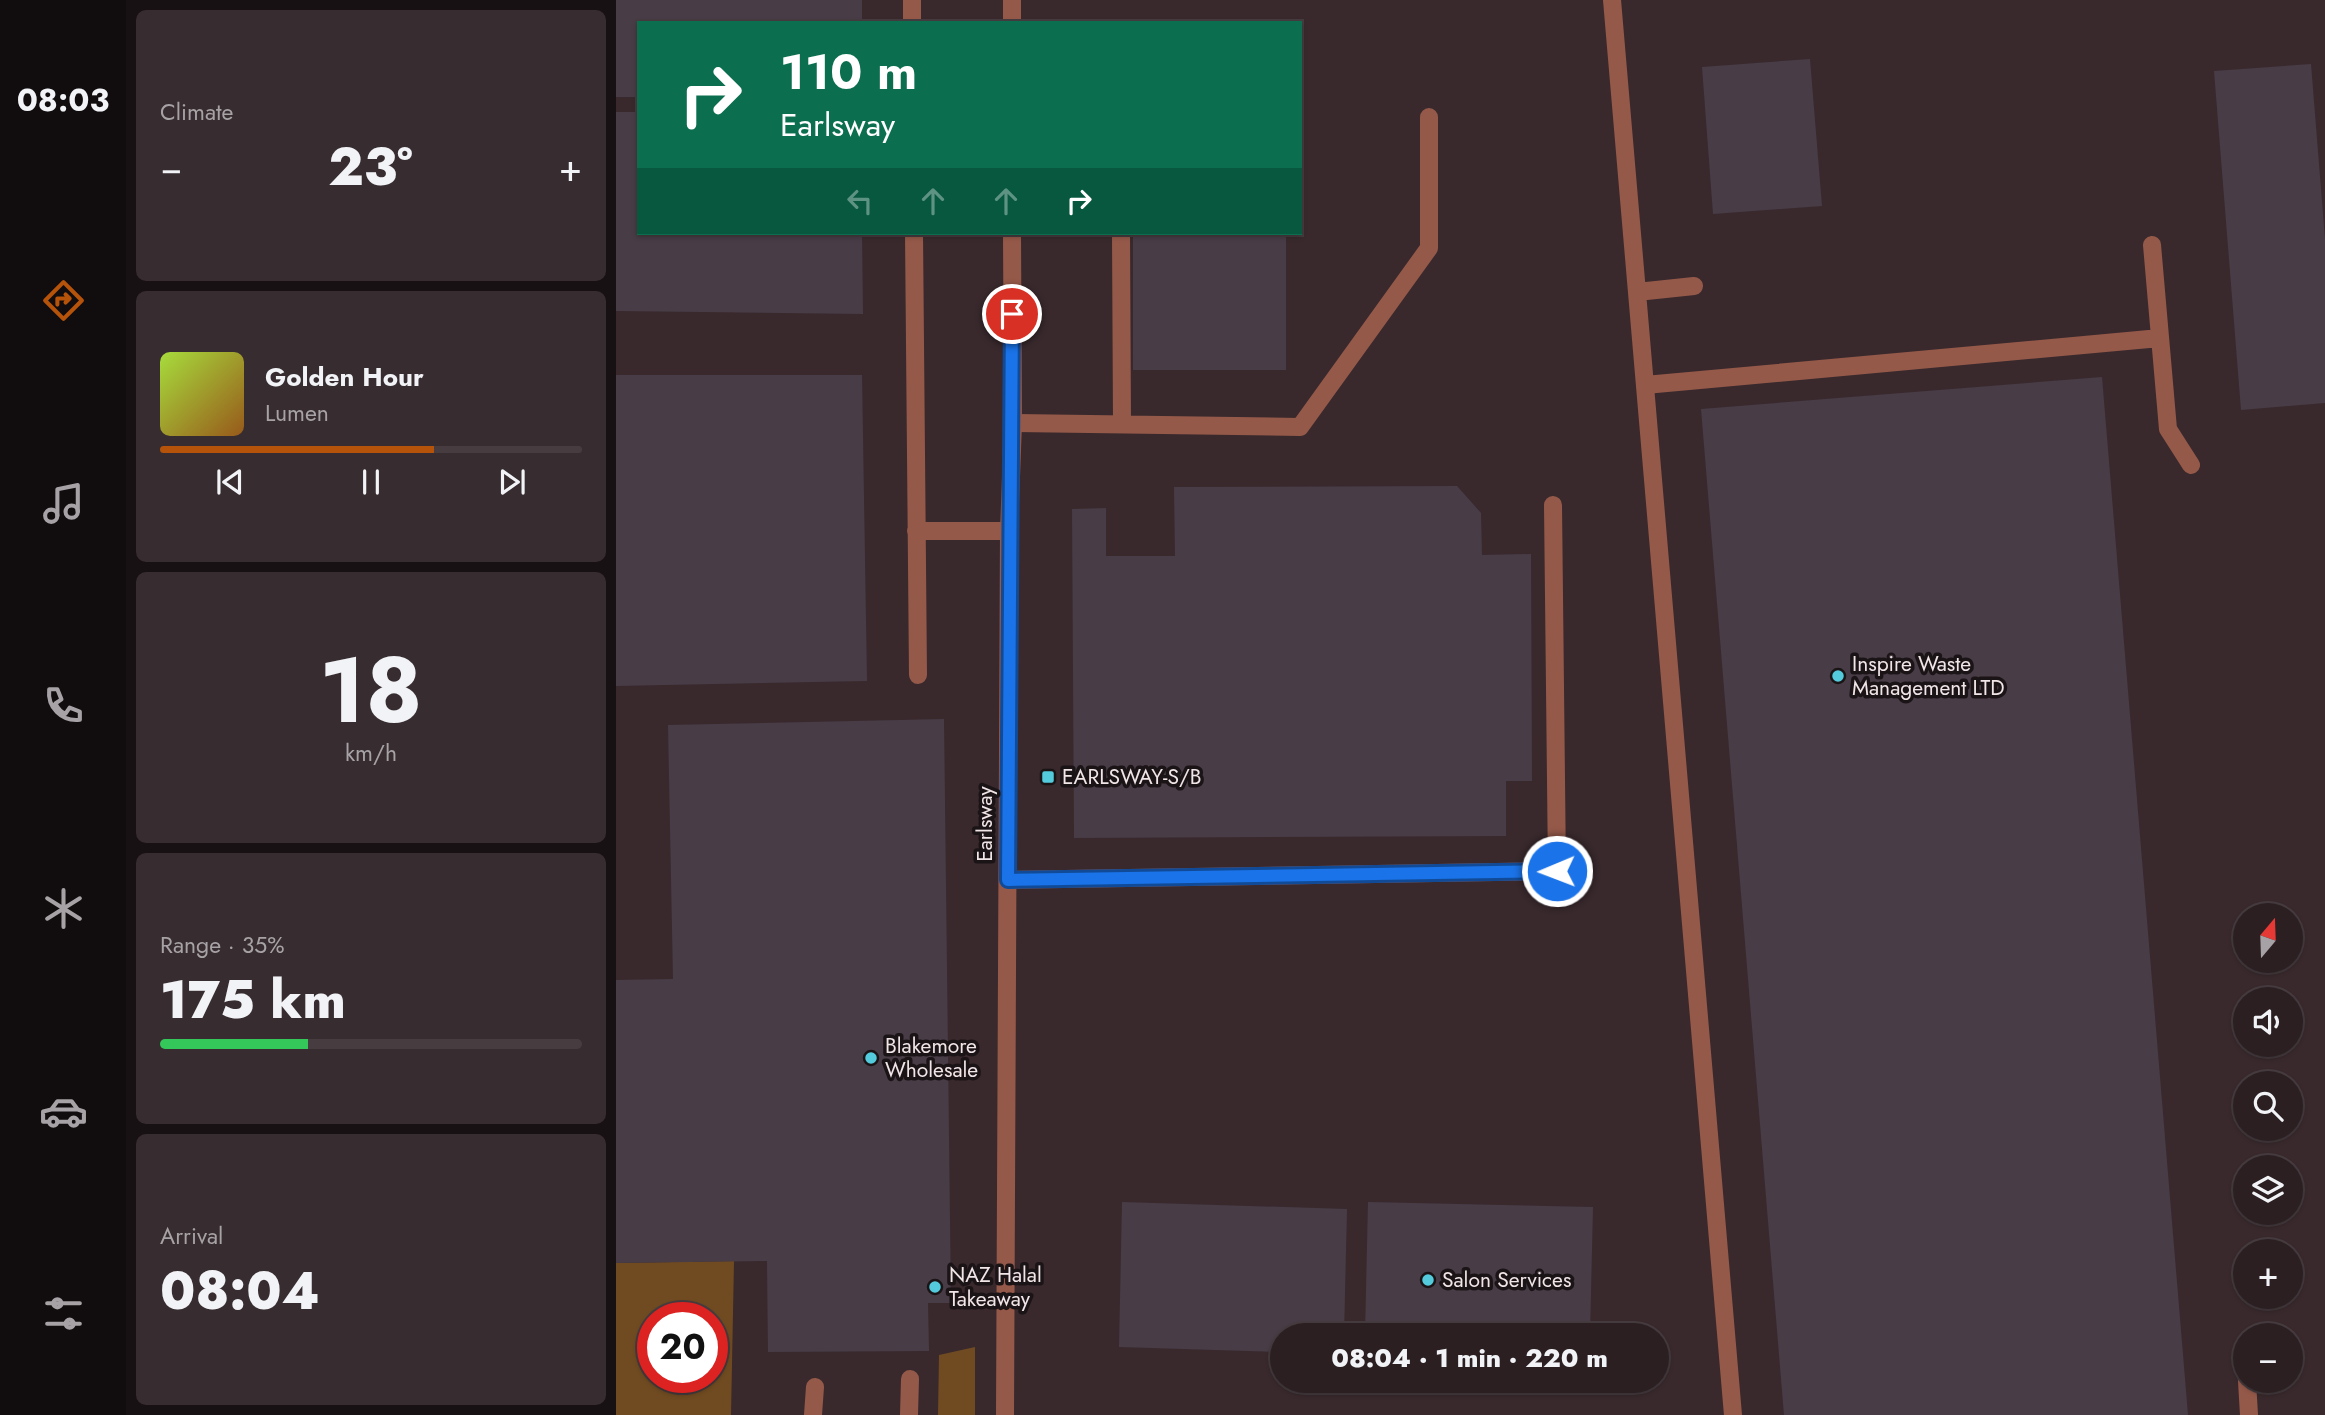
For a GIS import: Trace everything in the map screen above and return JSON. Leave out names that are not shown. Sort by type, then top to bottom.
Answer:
[{"type":"street","points":[[912,0],[912,21]]},
{"type":"street","points":[[1012,0],[1012,21]]},
{"type":"street","points":[[1612,0],[1732,1415]]},
{"type":"street","points":[[1013,423],[1300,427],[1429,248],[1429,117]]},
{"type":"street","points":[[914,235],[918,675]]},
{"type":"street","name":"Earlsway","points":[[1005,1415],[1009,531],[1013,423],[1012,235]]},
{"type":"street","points":[[1121,235],[1122,423]]},
{"type":"street","points":[[2152,245],[2168,429],[2191,465]]},
{"type":"street","points":[[1637,292],[1694,286]]},
{"type":"street","points":[[1645,384],[2160,338]]},
{"type":"street","points":[[1008,880],[1557,871],[1553,505]]},
{"type":"street","points":[[916,531],[1009,531]]},
{"type":"street","points":[[909,1415],[910,1379]]},
{"type":"street","points":[[813,1415],[815,1387]]},
{"type":"street","points":[[2248,1393],[2249,1415]]},
{"type":"shaded area","points":[[734,1261],[731,1415],[616,1415],[616,1263]]},
{"type":"shaded area","points":[[975,1347],[975,1415],[938,1415],[939,1355]]},
{"type":"building","points":[[616,0],[862,0],[862,21],[637,21],[637,97],[616,97]]},
{"type":"building","points":[[1810,59],[1822,206],[1713,214],[1702,67]]},
{"type":"building","points":[[2311,64],[2325,239],[2325,403],[2241,410],[2214,71]]},
{"type":"building","points":[[616,112],[637,112],[637,235],[862,235],[863,314],[616,311]]},
{"type":"building","points":[[1133,235],[1286,235],[1286,370],[1133,370]]},
{"type":"building","points":[[616,375],[862,375],[867,681],[616,686]]},
{"type":"building","points":[[2102,377],[2188,1415],[1784,1415],[1701,409]]},
{"type":"building","points":[[1457,486],[1481,513],[1482,555],[1531,554],[1532,781],[1506,781],[1506,836],[1074,838],[1072,509],[1106,508],[1106,556],[1175,556],[1174,487]]},
{"type":"building","points":[[944,719],[951,1303],[928,1303],[929,1351],[768,1352],[767,1261],[616,1263],[616,980],[673,979],[668,725]]},
{"type":"building","points":[[1122,1202],[1347,1209],[1344,1323],[1270,1323],[1270,1352],[1119,1347]]},
{"type":"building","points":[[1368,1202],[1593,1207],[1590,1323],[1365,1323]]},
{"type":"place","name":"Inspire Waste Management LTD","points":[[1838,676]]},
{"type":"place","name":"EARLSWAY-S/B","points":[[1048,777]]},
{"type":"place","name":"Blakemore Wholesale","points":[[871,1058]]},
{"type":"place","name":"Salon Services","points":[[1428,1280]]},
{"type":"place","name":"NAZ Halal Takeaway","points":[[935,1287]]},
{"type":"route","points":[[1012,314],[1008,880],[1557,871]]}]
